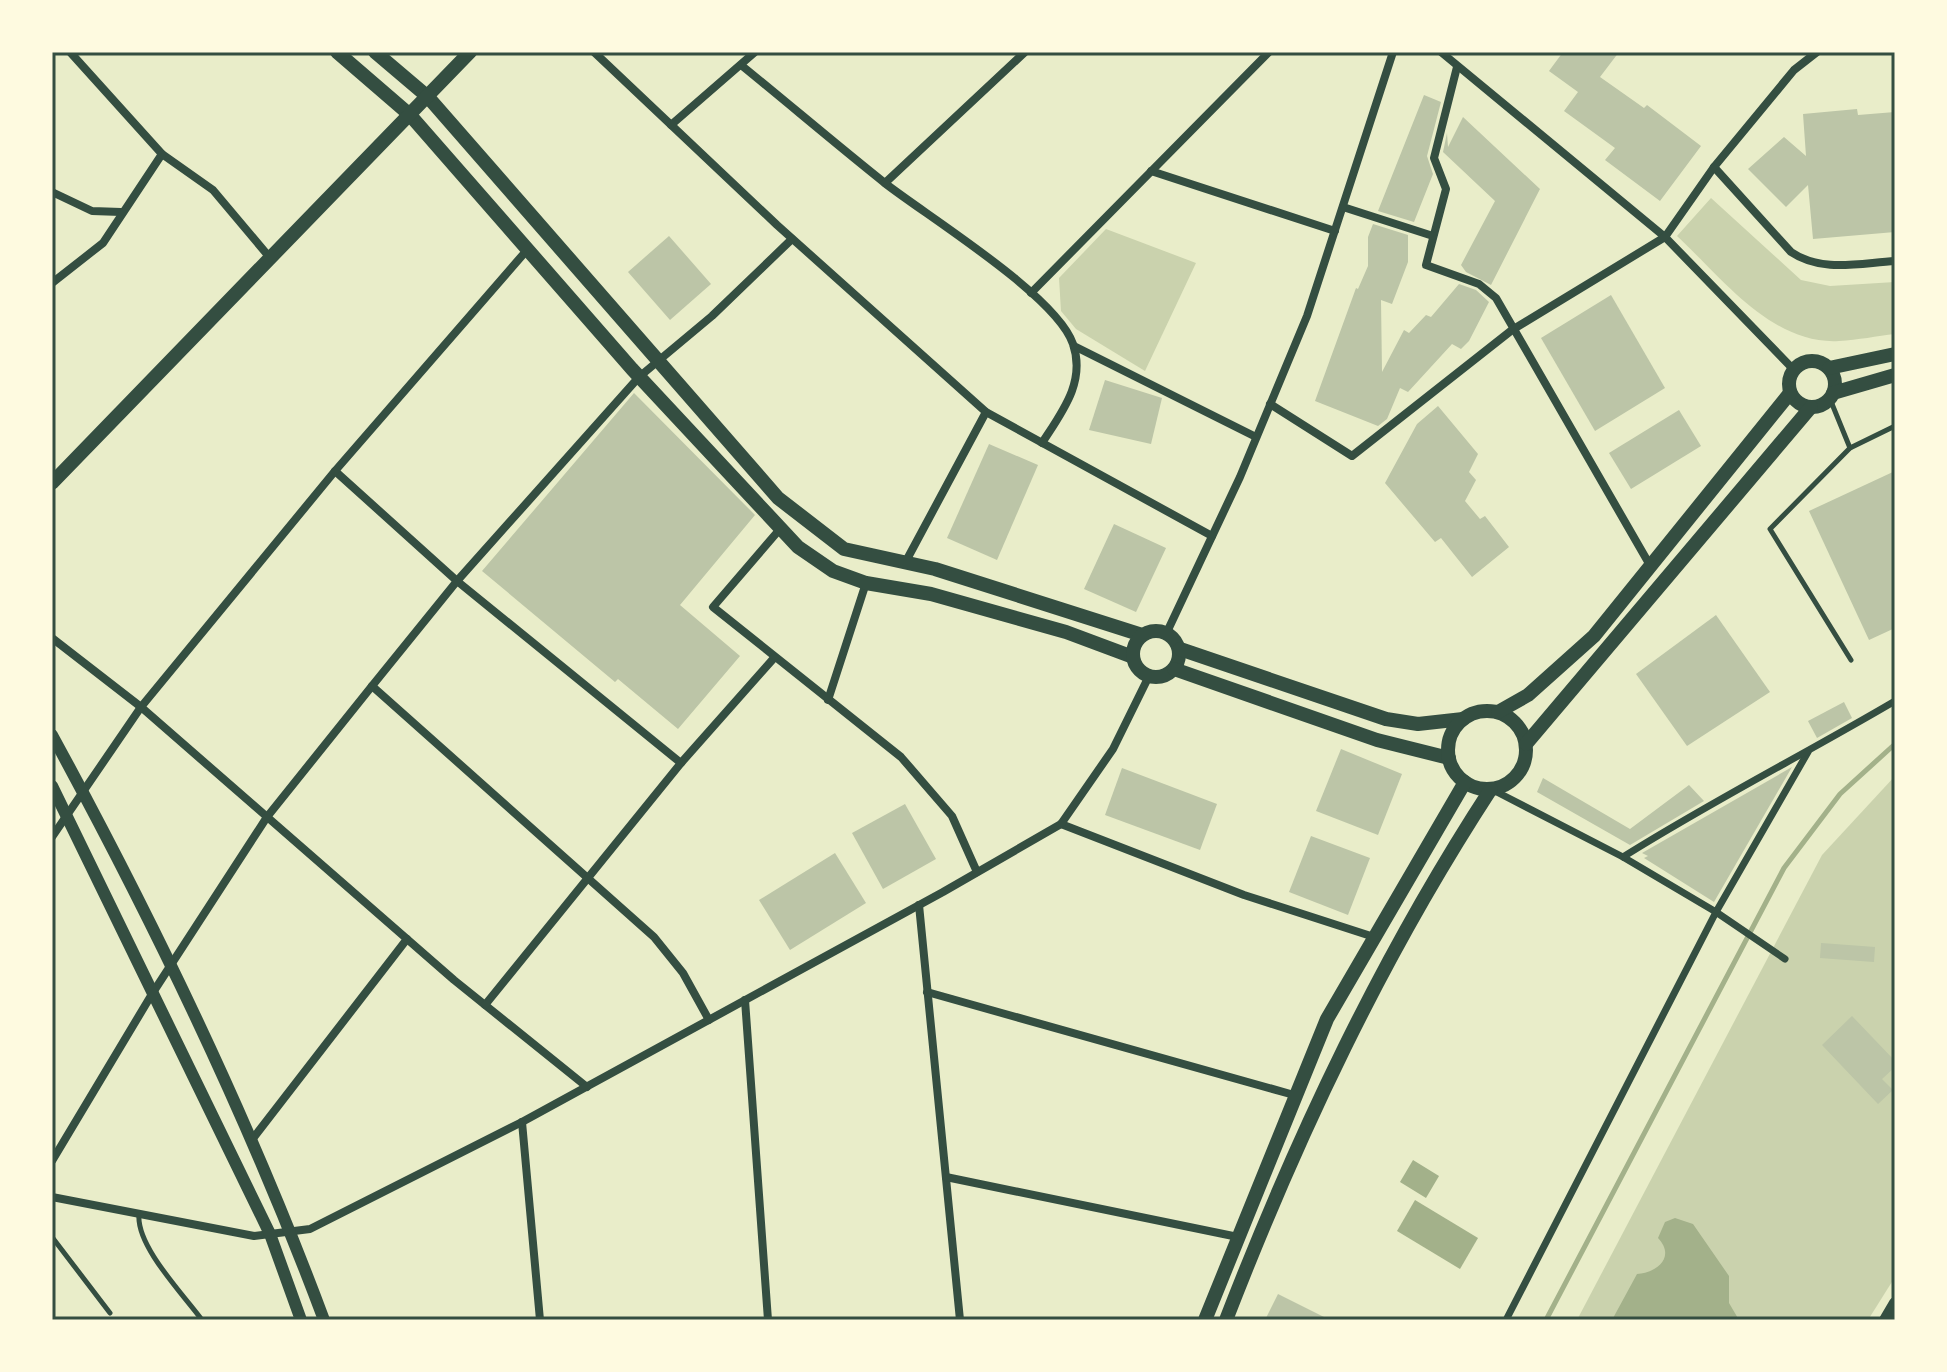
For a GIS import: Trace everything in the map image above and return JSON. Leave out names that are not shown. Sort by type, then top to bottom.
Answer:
[{"type":"main road","points":[[337,52],[410,115],[639,377],[780,529],[833,571],[866,583],[931,594],[1066,632],[1133,657]]},
{"type":"main road","points":[[375,52],[428,97],[778,498],[809,523],[844,549],[935,569],[1142,635]]},
{"type":"main road","points":[[52,483],[470,52]]},
{"type":"main road","points":[[1829,368],[1895,354]]},
{"type":"main road","points":[[1811,407],[1797,402],[1790,393],[1789,377],[1793,369],[1813,360],[1829,368],[1835,379],[1832,396]]},
{"type":"main road","points":[[1463,719],[1449,740],[1449,758],[1455,773],[1465,782],[1491,789],[1511,781],[1520,770],[1526,744],[1811,407],[1832,396],[1895,375]]},
{"type":"main road","points":[[1180,649],[1174,669],[1161,677],[1149,676],[1138,668],[1133,657],[1133,647],[1142,635],[1150,631],[1167,632],[1180,649],[1386,719],[1418,724],[1463,719],[1473,713],[1498,712],[1528,695],[1594,636],[1790,393]]},
{"type":"main road","points":[[1174,669],[1377,740],[1449,758]]},
{"type":"main road","points":[[1498,712],[1518,725],[1526,744]]},
{"type":"main road","points":[[1205,1320],[1327,1019],[1465,782]]},
{"type":"main road","points":[[1226,1320],[1335,1063],[1368,996],[1491,789]]},
{"type":"street","points":[[70,52],[162,154],[213,190],[271,259]]},
{"type":"street","points":[[594,52],[792,239],[986,412],[1212,536]]},
{"type":"street","points":[[671,125],[755,52]]},
{"type":"street","points":[[885,183],[1025,52]]},
{"type":"street","points":[[1031,293],[1269,52]]},
{"type":"street","points":[[1167,632],[1307,316],[1393,52]]},
{"type":"street","points":[[1441,52],[1665,237],[1793,369]]},
{"type":"street","points":[[1270,404],[1352,456],[1512,330],[1665,237],[1714,167],[1794,70],[1817,52]]},
{"type":"street","points":[[741,65],[885,183],[1031,293],[1064,324],[1074,346],[1078,378],[1064,409],[1042,443]]},
{"type":"street","points":[[1457,67],[1434,158],[1446,189],[1426,265],[1479,284],[1496,298],[1651,567]]},
{"type":"street","points":[[52,283],[103,243],[162,154]]},
{"type":"street","points":[[1714,167],[1791,252],[1806,262],[1826,266],[1895,261]]},
{"type":"street","points":[[1151,171],[1335,231]]},
{"type":"street","points":[[52,192],[92,211],[121,212]]},
{"type":"street","points":[[1343,207],[1433,236]]},
{"type":"street","points":[[52,1161],[152,994],[267,817],[372,686],[457,581],[639,377],[712,316],[792,239]]},
{"type":"street","points":[[52,837],[141,707],[335,471],[527,250]]},
{"type":"street","points":[[1074,346],[1256,437]]},
{"type":"street","points":[[904,563],[986,412]]},
{"type":"street","points":[[335,471],[457,581],[681,763]]},
{"type":"street","points":[[780,529],[713,607],[901,757],[952,816],[977,872]]},
{"type":"street","points":[[828,700],[866,583]]},
{"type":"street","points":[[52,638],[141,707],[407,939],[587,1087]]},
{"type":"street","points":[[485,1005],[681,763],[774,658]]},
{"type":"street","points":[[52,1197],[254,1236],[310,1229],[587,1087],[1061,824],[1113,749],[1149,676]]},
{"type":"street","points":[[372,686],[654,937],[683,973],[709,1020]]},
{"type":"street","points":[[1623,857],[1694,812],[1808,752],[1895,701]]},
{"type":"street","points":[[52,735],[172,964],[291,1232],[324,1320]]},
{"type":"street","points":[[1506,1320],[1716,912],[1808,752]]},
{"type":"street","points":[[52,786],[270,1234],[301,1320]]},
{"type":"street","points":[[1491,789],[1623,857],[1716,912],[1785,959]]},
{"type":"street","points":[[1061,824],[1244,895],[1374,937]]},
{"type":"street","points":[[919,905],[960,1320]]},
{"type":"street","points":[[251,1141],[407,939]]},
{"type":"street","points":[[927,992],[1294,1095]]},
{"type":"street","points":[[745,1000],[768,1320]]},
{"type":"street","points":[[522,1122],[540,1320]]},
{"type":"street","points":[[946,1177],[1238,1237]]},
{"type":"street","points":[[1885,1320],[1895,1303]]},
{"type":"lane","points":[[1832,396],[1850,448]]},
{"type":"lane","points":[[1851,660],[1770,529],[1850,448],[1895,426]]},
{"type":"lane","points":[[139,1214],[138,1227],[147,1246],[202,1320]]},
{"type":"lane","points":[[52,1237],[110,1313]]},
{"type":"shaded area","points":[[1711,198],[1801,280],[1830,286],[1895,282],[1895,334],[1839,341],[1815,339],[1770,321],[1730,289],[1677,236]]},
{"type":"shaded area","points":[[1106,229],[1196,263],[1145,371],[1076,329],[1061,311],[1059,278]]},
{"type":"shaded area","points":[[1895,776],[1895,1277],[1868,1320],[1577,1320],[1822,855]]},
{"type":"shaded area","points":[[1413,1160],[1439,1176],[1426,1198],[1400,1182]]},
{"type":"shaded area","points":[[1415,1200],[1478,1238],[1460,1269],[1397,1231]]},
{"type":"shaded area","points":[[1675,1218],[1693,1224],[1729,1276],[1729,1303],[1739,1320],[1612,1320],[1637,1274],[1651,1271],[1662,1263],[1665,1252],[1658,1238],[1665,1222]]},
{"type":"building","points":[[1563,52],[1619,52],[1600,77],[1644,108],[1647,105],[1701,146],[1660,201],[1605,160],[1615,148],[1564,111],[1578,92],[1549,71]]},
{"type":"building","points":[[1424,95],[1441,102],[1427,156],[1433,174],[1414,222],[1378,211]]},
{"type":"building","points":[[1857,109],[1858,115],[1895,112],[1895,232],[1813,239],[1808,185],[1786,207],[1748,169],[1784,137],[1806,156],[1803,114]]},
{"type":"building","points":[[1463,117],[1540,189],[1491,285],[1466,272],[1461,265],[1495,201],[1443,152],[1447,133],[1448,147]]},
{"type":"building","points":[[1373,224],[1408,235],[1408,262],[1392,304],[1381,300],[1382,372],[1404,330],[1409,333],[1426,315],[1431,317],[1459,284],[1476,290],[1489,302],[1469,341],[1461,349],[1452,344],[1408,392],[1400,388],[1387,419],[1378,426],[1315,401],[1356,288],[1368,266],[1368,237]]},
{"type":"building","points":[[669,236],[711,284],[670,320],[628,272]]},
{"type":"building","points":[[1611,295],[1665,388],[1595,431],[1541,338]]},
{"type":"building","points":[[1105,380],[1162,398],[1151,444],[1089,430]]},
{"type":"building","points":[[634,393],[755,515],[680,605],[740,656],[678,729],[618,679],[615,682],[482,571]]},
{"type":"building","points":[[1438,406],[1478,454],[1469,472],[1476,480],[1465,501],[1480,519],[1485,516],[1509,547],[1472,577],[1441,538],[1435,542],[1385,483],[1417,424]]},
{"type":"building","points":[[1679,410],[1701,446],[1631,489],[1609,453]]},
{"type":"building","points":[[989,444],[1038,465],[997,560],[947,538]]},
{"type":"building","points":[[1895,471],[1895,628],[1869,640],[1809,511]]},
{"type":"building","points":[[1114,524],[1166,548],[1136,612],[1084,589]]},
{"type":"building","points":[[1716,615],[1770,692],[1687,746],[1636,674]]},
{"type":"building","points":[[1844,702],[1852,718],[1817,738],[1808,721]]},
{"type":"building","points":[[1341,749],[1402,774],[1378,835],[1316,811]]},
{"type":"building","points":[[1792,767],[1714,902],[1644,858],[1648,856],[1642,853]]},
{"type":"building","points":[[1122,768],[1217,804],[1200,850],[1105,815]]},
{"type":"building","points":[[1543,778],[1630,829],[1689,785],[1704,801],[1630,845],[1537,792]]},
{"type":"building","points":[[905,804],[936,859],[883,889],[852,833]]},
{"type":"building","points":[[1311,836],[1370,858],[1348,915],[1289,892]]},
{"type":"building","points":[[835,853],[866,903],[790,950],[759,900]]},
{"type":"building","points":[[1821,943],[1875,947],[1874,962],[1820,958]]},
{"type":"building","points":[[1852,1016],[1895,1061],[1895,1067],[1882,1079],[1893,1090],[1878,1104],[1822,1045]]},
{"type":"building","points":[[1278,1294],[1330,1320],[1265,1320]]},
{"type":"waterway","points":[[1546,1320],[1784,868],[1840,794],[1895,744]]}]
